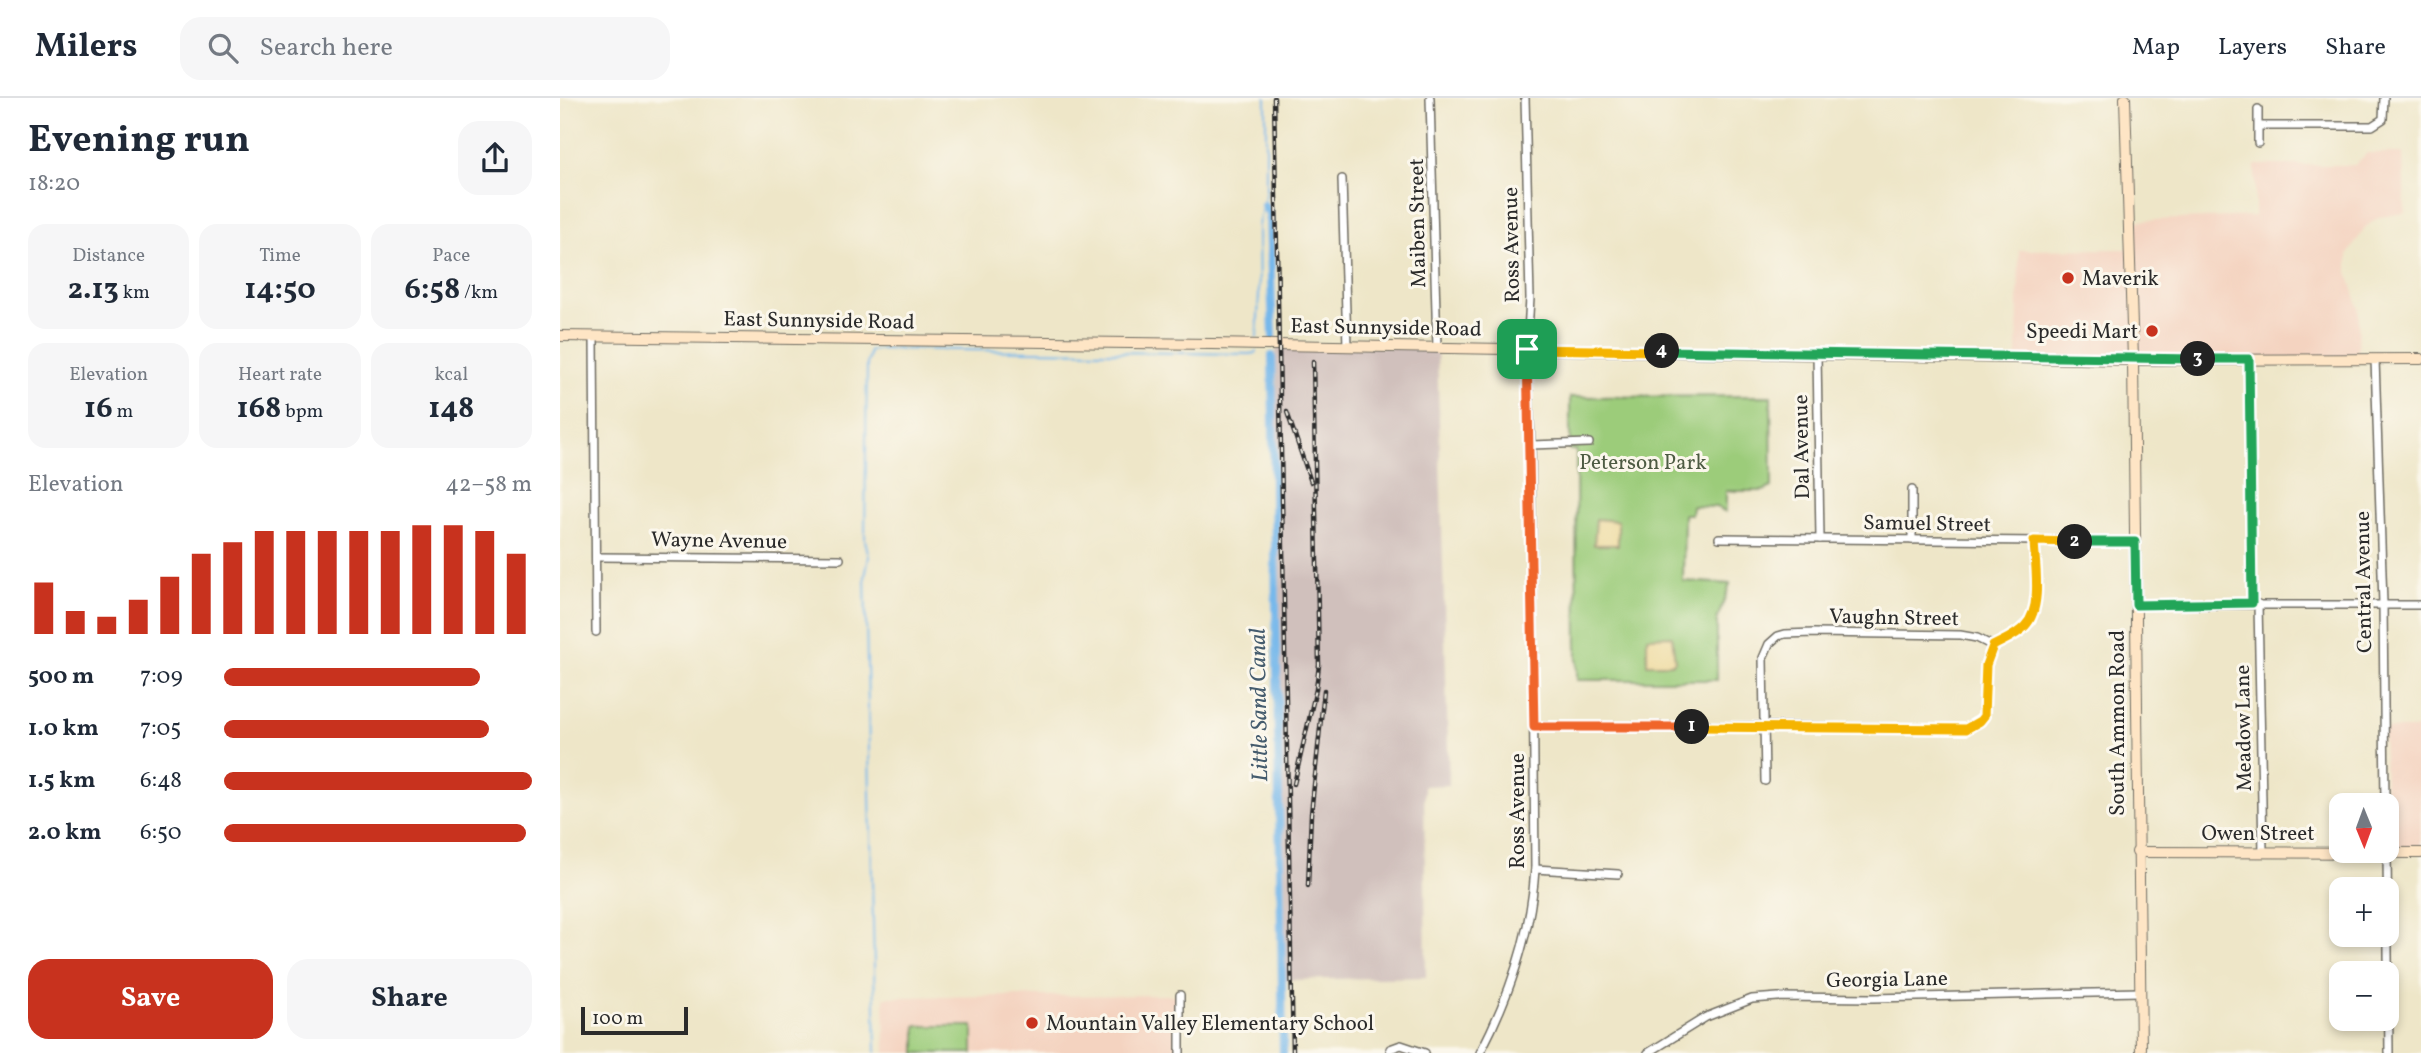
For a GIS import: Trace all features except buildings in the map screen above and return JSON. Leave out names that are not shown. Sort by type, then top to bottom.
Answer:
[{"type":"main road","name":"South Ammon Road","points":[[2125,98],[2133,359],[2141,1053]]},
{"type":"main road","name":"East Sunnyside Road","points":[[560,336],[2133,359],[2421,359]]},
{"type":"main road","name":"Owen Street","points":[[2137,852],[2329,852]]},
{"type":"main road","name":"Owen Street","points":[[2399,852],[2421,853]]},
{"type":"street","name":"Maiben Street","points":[[1430,98],[1437,348]]},
{"type":"street","name":"Ross Avenue","points":[[1480,1053],[1509,989],[1527,929],[1535,869],[1531,445],[1527,349],[1530,298],[1525,98]]},
{"type":"street","points":[[2259,126],[2372,126],[2380,122],[2384,115],[2384,98]]},
{"type":"street","points":[[2258,109],[2259,143]]},
{"type":"street","points":[[1342,179],[1347,346]]},
{"type":"street","points":[[594,336],[596,632]]},
{"type":"street","name":"Dal Avenue","points":[[1817,354],[1820,539]]},
{"type":"street","name":"Meadow Lane","points":[[2249,359],[2263,852]]},
{"type":"street","name":"Central Avenue","points":[[2375,359],[2383,604],[2385,793]]},
{"type":"street","points":[[1531,445],[1589,443]]},
{"type":"street","points":[[1912,490],[1912,540]]},
{"type":"street","name":"Samuel Street","points":[[1719,538],[2135,542]]},
{"type":"street","points":[[1534,727],[1966,729],[1984,716],[1986,665],[1993,646],[2015,635],[2028,624],[2036,608],[2034,541]]},
{"type":"street","name":"Wayne Avenue","points":[[597,556],[840,559]]},
{"type":"street","points":[[2136,605],[2421,605]]},
{"type":"street","name":"Vaughn Street","points":[[1765,726],[1763,658],[1769,644],[1785,634],[1960,635],[1977,638],[1993,646]]},
{"type":"street","points":[[1765,726],[1765,781]]},
{"type":"street","points":[[2387,863],[2389,1053]]},
{"type":"street","points":[[1535,869],[1619,874]]},
{"type":"street","name":"Georgia Lane","points":[[1648,1053],[1706,1017],[1752,999],[2140,992]]},
{"type":"street","points":[[1180,995],[1180,1053]]},
{"type":"street","points":[[1390,1049],[1401,1045],[1425,1053]]},
{"type":"shaded area","points":[[2367,153],[2403,153],[2405,213],[2380,217],[2365,227],[2348,255],[2348,272],[2359,310],[2358,359],[2017,358],[2019,250],[2128,249],[2132,221],[2255,216],[2255,165],[2355,165]]},
{"type":"shaded area","points":[[1276,345],[1437,348],[1449,785],[1424,786],[1426,977],[1286,980]]},
{"type":"shaded area","points":[[2383,729],[2421,729],[2421,853],[2399,853],[2399,793],[2385,793]]},
{"type":"shaded area","name":"Mountain Valley Elementary School","points":[[1180,995],[1180,1053],[885,1053],[884,997]]},
{"type":"green space","name":"Peterson Park","points":[[1771,396],[1772,487],[1763,491],[1726,491],[1726,512],[1716,507],[1692,506],[1691,514],[1684,514],[1683,581],[1730,584],[1717,620],[1717,680],[1577,680],[1576,450],[1570,450],[1570,397]]},
{"type":"green space","points":[[916,1026],[973,1026],[973,1053],[916,1053]]},
{"type":"sand","points":[[1596,519],[1618,521],[1618,545],[1594,545]]},
{"type":"sand","points":[[1672,636],[1675,661],[1671,664],[1647,664],[1647,637]]},
{"type":"waterway","points":[[1257,337],[1258,225],[1266,192],[1266,98]]},
{"type":"waterway","points":[[1264,205],[1269,214],[1273,337]]},
{"type":"waterway","points":[[876,1053],[865,577],[869,557],[865,540],[867,364],[870,351],[883,349],[1249,354],[1256,351]]},
{"type":"waterway","name":"Little Sand Canal","points":[[1272,356],[1283,1053]]},
{"type":"railway","points":[[1274,98],[1293,1053]]},
{"type":"railway","points":[[1294,784],[1319,665],[1313,361]]},
{"type":"railway","points":[[1287,412],[1311,482]]},
{"type":"railway","points":[[1308,886],[1311,814],[1324,690]]},
{"type":"place","name":"Maverik","points":[[2068,278]]},
{"type":"place","name":"Speedi Mart","points":[[2152,331]]},
{"type":"place","name":"Mountain Valley Elementary School","points":[[1032,1023]]},
{"type":"route","points":[[1527,349],[2249,359],[2252,603],[2136,605],[2135,542],[2034,541],[2036,608],[2028,624],[2015,635],[1993,646],[1986,665],[1984,716],[1966,729],[1534,727],[1531,649],[1531,445],[1527,349]]}]
